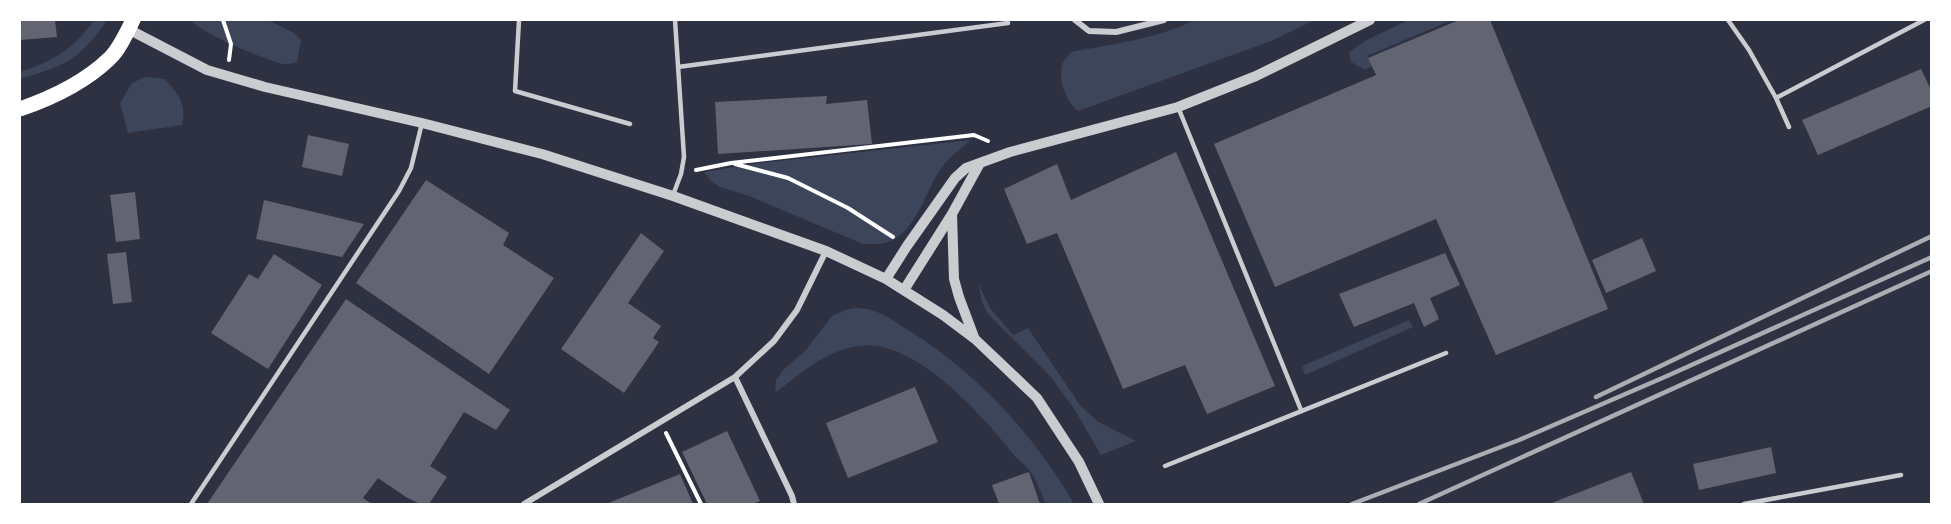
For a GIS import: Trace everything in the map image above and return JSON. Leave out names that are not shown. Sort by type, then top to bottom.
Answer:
[{"type":"main road","points":[[20,109],[49,98],[78,83],[110,58],[130,24]]},
{"type":"street","points":[[1076,20],[1089,31],[1116,32],[1164,20]]},
{"type":"street","points":[[886,279],[955,178],[966,168],[1010,152],[1178,107],[1256,76],[1367,20]]},
{"type":"street","points":[[130,24],[207,70],[265,87],[422,123],[542,154],[673,196],[826,251],[886,279],[943,315],[975,339],[1037,398],[1079,462],[1099,504]]},
{"type":"street","points":[[904,290],[952,214],[980,163]]},
{"type":"street","points":[[952,214],[954,279],[975,339]]},
{"type":"street","points":[[524,504],[735,377],[774,341],[786,326],[826,251]]},
{"type":"street","points":[[735,377],[794,504]]},
{"type":"lane","points":[[519,20],[515,91],[630,124]]},
{"type":"lane","points":[[673,196],[684,158],[675,20]]},
{"type":"lane","points":[[678,67],[1008,23],[1007,20]]},
{"type":"lane","points":[[1728,20],[1749,50],[1776,98],[1789,127]]},
{"type":"lane","points":[[1776,98],[1924,20]]},
{"type":"lane","points":[[1178,107],[1301,411]]},
{"type":"lane","points":[[191,504],[399,191],[411,168],[422,123]]},
{"type":"lane","points":[[1165,466],[1446,353]]},
{"type":"lane","points":[[1744,504],[1901,475]]},
{"type":"path","points":[[223,20],[231,44],[225,75]]},
{"type":"path","points":[[673,196],[690,171],[731,163],[974,135],[1010,152]]},
{"type":"path","points":[[731,163],[788,178],[848,208],[896,239]]},
{"type":"path","points":[[661,422],[701,504]]},
{"type":"shaded area","points":[[94,20],[107,20],[79,53],[49,70],[20,79],[20,72],[52,59],[71,46]]},
{"type":"shaded area","points":[[190,20],[268,20],[294,33],[301,40],[297,62],[283,64],[262,57],[220,39]]},
{"type":"shaded area","points":[[1195,20],[1315,20],[1271,41],[1078,111],[1070,102],[1062,84],[1061,71],[1063,63],[1071,52],[1150,36]]},
{"type":"shaded area","points":[[1408,20],[1452,20],[1367,56],[1372,66],[1365,70],[1351,62],[1349,52],[1367,40]]},
{"type":"shaded area","points":[[145,77],[165,79],[174,90],[183,105],[182,125],[128,133],[120,103],[132,83]]},
{"type":"shaded area","points":[[971,140],[942,168],[907,228],[900,236],[881,244],[863,244],[749,196],[720,187],[712,182],[704,172],[759,163]]},
{"type":"shaded area","points":[[978,283],[990,308],[1013,335],[1028,328],[1080,405],[1097,421],[1136,441],[1101,455],[1073,407],[1050,376],[988,314],[982,302]]},
{"type":"shaded area","points":[[854,308],[877,312],[889,318],[933,347],[980,385],[1002,407],[1041,454],[1074,504],[1046,504],[1027,467],[966,401],[924,366],[902,354],[880,346],[858,346],[846,349],[814,364],[775,393],[776,380],[784,369],[805,351],[832,316]]},
{"type":"shaded area","points":[[1409,320],[1413,327],[1305,375],[1302,366]]},
{"type":"building","points":[[20,20],[55,20],[57,37],[20,40]]},
{"type":"building","points":[[1459,20],[1490,20],[1608,309],[1496,355],[1436,219],[1275,287],[1214,144],[1376,75],[1368,58]]},
{"type":"building","points":[[1921,69],[1932,92],[1932,106],[1818,155],[1802,120]]},
{"type":"building","points":[[827,96],[826,104],[867,100],[872,144],[718,154],[715,102]]},
{"type":"building","points":[[308,135],[349,144],[342,176],[302,167]]},
{"type":"building","points":[[1176,152],[1275,386],[1207,414],[1185,365],[1123,389],[1057,233],[1027,244],[1004,189],[1057,164],[1071,200]]},
{"type":"building","points":[[426,180],[509,233],[503,245],[554,278],[489,374],[356,283]]},
{"type":"building","points":[[135,192],[140,239],[116,242],[110,195]]},
{"type":"building","points":[[264,200],[364,224],[342,257],[256,239]]},
{"type":"building","points":[[641,233],[664,251],[628,303],[661,326],[653,338],[659,342],[624,393],[561,349]]},
{"type":"building","points":[[1642,238],[1656,271],[1606,293],[1592,260]]},
{"type":"building","points":[[126,252],[132,302],[113,304],[107,254]]},
{"type":"building","points":[[1445,253],[1460,285],[1430,298],[1439,319],[1424,327],[1414,303],[1354,327],[1339,294]]},
{"type":"building","points":[[274,254],[322,285],[268,369],[211,333],[249,274],[258,279]]},
{"type":"building","points":[[346,299],[510,410],[496,430],[464,412],[430,466],[447,477],[429,504],[420,504],[406,497],[378,478],[363,498],[372,504],[207,504]]},
{"type":"building","points":[[915,387],[938,442],[848,478],[826,423]]},
{"type":"building","points":[[727,431],[760,501],[752,504],[707,504],[682,452]]},
{"type":"building","points":[[1771,447],[1776,473],[1699,490],[1693,464]]},
{"type":"building","points":[[1029,472],[1040,504],[999,504],[992,485]]},
{"type":"building","points":[[1631,472],[1644,504],[1549,504]]},
{"type":"building","points":[[680,474],[693,504],[606,504]]},
{"type":"railway","points":[[1596,397],[1932,236]]},
{"type":"railway","points":[[1352,504],[1519,440],[1932,257]]},
{"type":"railway","points":[[1419,504],[1932,271]]}]
